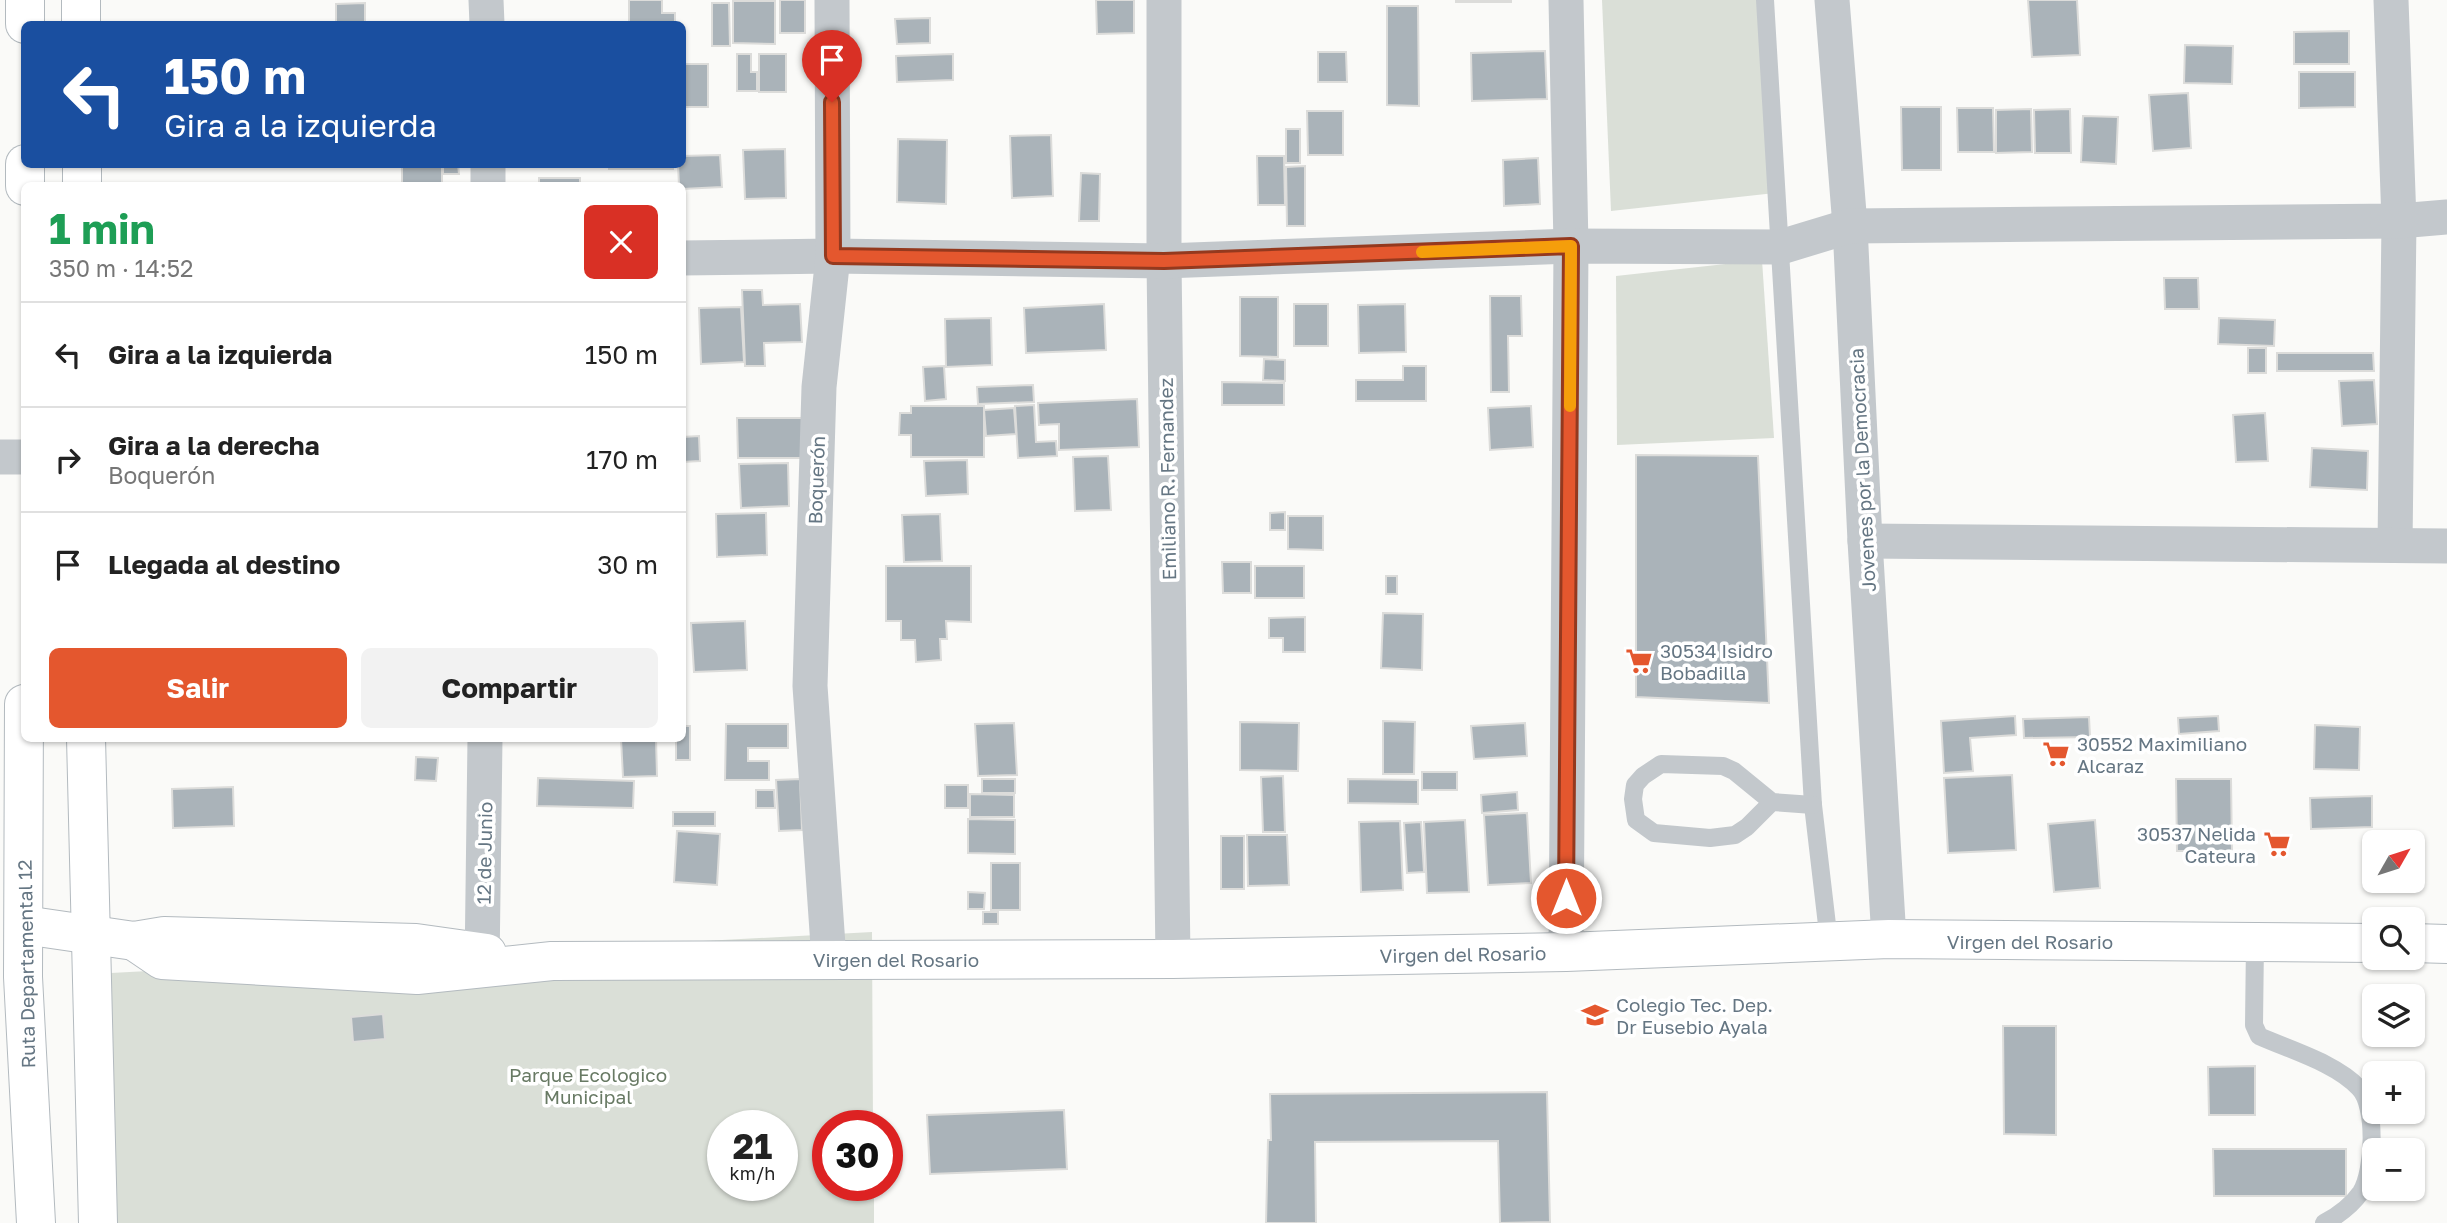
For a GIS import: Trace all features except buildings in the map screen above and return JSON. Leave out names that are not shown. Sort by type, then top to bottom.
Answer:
[{"type":"street","points":[[25,0],[25,21]]},
{"type":"street","points":[[81,0],[81,21]]},
{"type":"street","points":[[486,0],[487,21]]},
{"type":"street","name":"Boquerón","points":[[829,960],[810,686],[819,387],[833,256],[832,0]]},
{"type":"street","name":"Emiliano R. Fernandez","points":[[1164,0],[1164,261],[1173,959]]},
{"type":"street","points":[[1566,0],[1571,246],[1566,952]]},
{"type":"street","name":"Jovenes por la Democracia","points":[[1832,0],[1850,226],[1865,541],[1889,940]]},
{"type":"street","points":[[2391,0],[2399,221],[2395,545]]},
{"type":"street","points":[[686,258],[833,256],[1164,261],[1571,246],[1781,247],[1850,226],[2399,221],[2447,217]]},
{"type":"street","points":[[0,457],[21,457]]},
{"type":"street","points":[[1865,541],[2447,546]]},
{"type":"street","name":"Ruta Departamental 12","points":[[22,742],[12,925],[23,977],[36,1223]]},
{"type":"street","points":[[86,742],[98,1223]]},
{"type":"street","name":"12 de Junio","points":[[483,960],[485,742]]},
{"type":"street","points":[[12,925],[90,933]]},
{"type":"street","name":"Virgen del Rosario","points":[[90,933],[135,941],[162,960],[417,975],[483,960],[1173,959],[1566,952],[1889,940],[2362,943]]},
{"type":"street","points":[[2425,943],[2447,944]]},
{"type":"lane","points":[[1765,0],[1813,805],[1829,942]]},
{"type":"lane","points":[[1772,802],[1735,835],[1710,838],[1654,833],[1636,820],[1633,799],[1635,785],[1661,764],[1723,766],[1734,771],[1772,802],[1813,805]]},
{"type":"lane","points":[[2255,942],[2254,1025],[2259,1036],[2348,1078],[2362,1090],[2371,1115],[2371,1152],[2362,1190],[2351,1203],[2324,1223]]},
{"type":"green space","points":[[1602,0],[1768,0],[1775,193],[1611,211]]},
{"type":"green space","points":[[1762,260],[1774,438],[1617,445],[1616,276]]},
{"type":"green space","name":"Parque Ecologico Municipal","points":[[872,932],[873,1110],[812,1110],[812,1201],[874,1201],[874,1223],[98,1223],[92,974]]},
{"type":"slow traffic","points":[[1422,252],[1571,246],[1570,406]]},
{"type":"place","name":"30534 Isidro Bobadilla","points":[[1639,661]]},
{"type":"place","name":"30552 Maximiliano Alcaraz","points":[[2056,754]]},
{"type":"place","name":"30537 Nelida Cateura","points":[[2277,844]]},
{"type":"place","name":"Colegio Tec. Dep. Dr Eusebio Ayala","points":[[1595,1015]]},
{"type":"route","points":[[832,102],[833,256],[1164,261],[1571,246],[1566,898]]}]
